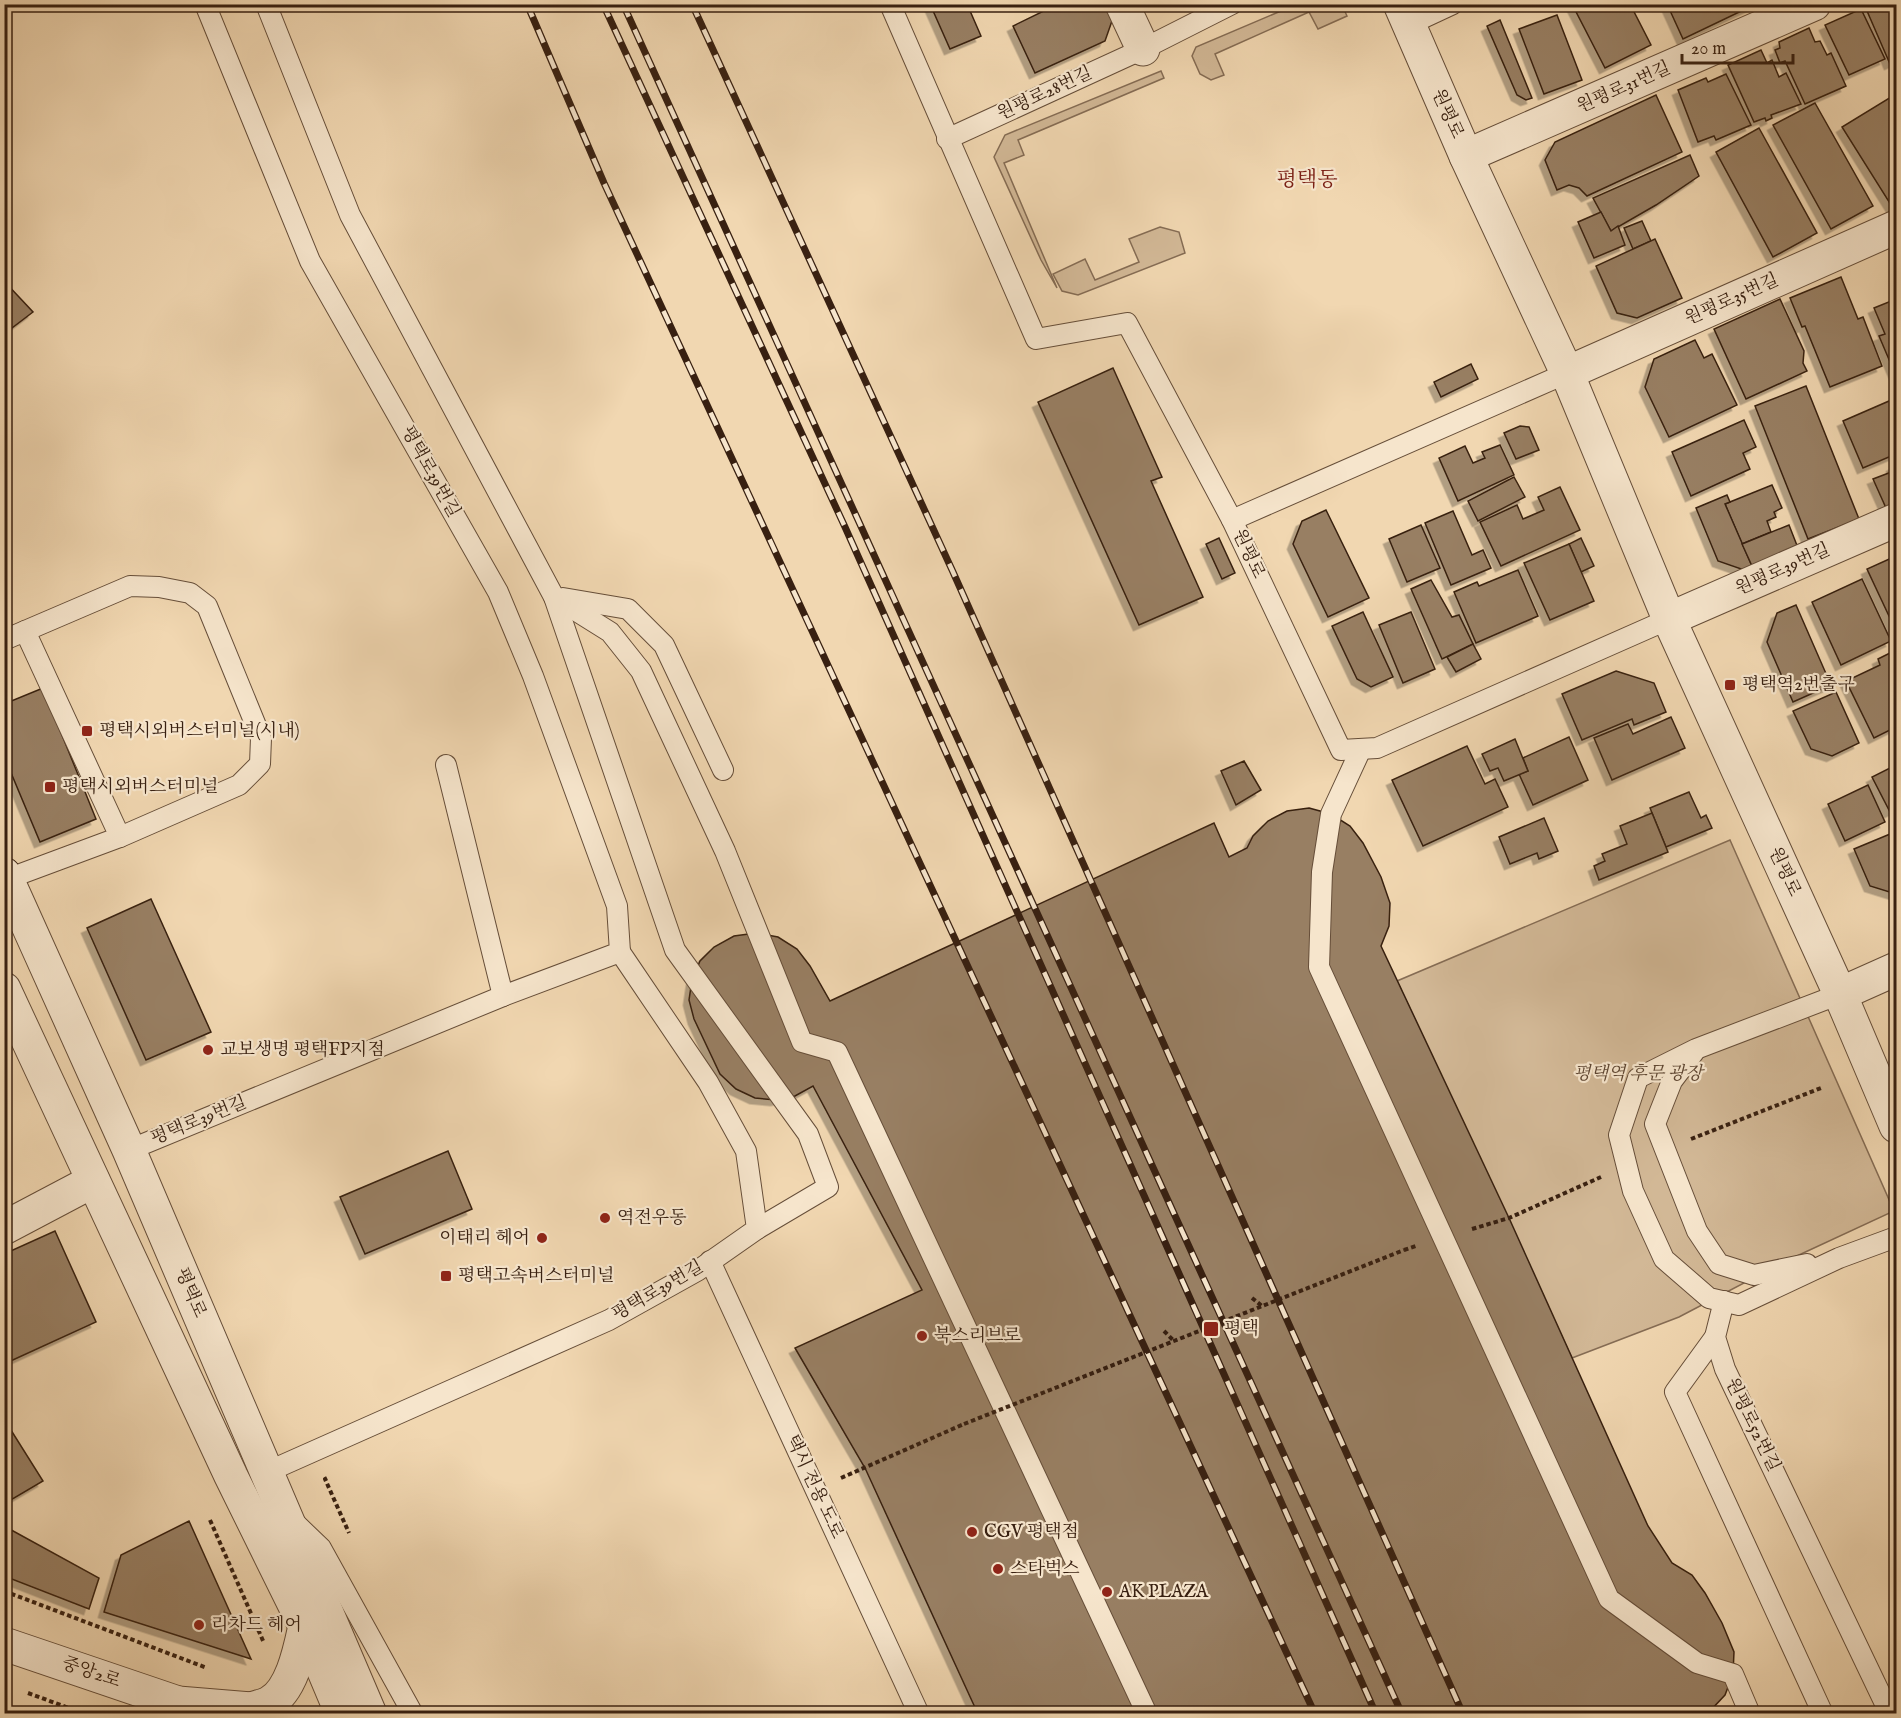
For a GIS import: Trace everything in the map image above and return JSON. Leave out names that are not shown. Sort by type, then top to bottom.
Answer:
[{"type":"street","points":[[1122,4],[1143,49]]},
{"type":"street","name":"원평로31번길","points":[[1466,156],[1814,4]]},
{"type":"street","name":"원평로","points":[[1404,15],[1466,156],[1567,373],[1669,619],[1840,994],[1896,1126]]},
{"type":"street","name":"원평로35번길","points":[[1567,373],[1896,227]]},
{"type":"street","name":"원평로39번길","points":[[1669,619],[1896,520]]},
{"type":"street","name":"평택로","points":[[5,878],[129,1150],[370,1713]]},
{"type":"street","points":[[1840,994],[1896,969]]},
{"type":"street","points":[[4,989],[231,1476],[305,1626],[342,1713]]},
{"type":"street","points":[[4,1228],[93,1180]]},
{"type":"street","points":[[255,1711],[270,1703],[280,1693],[294,1669],[305,1626]]},
{"type":"street","name":"중앙2로","points":[[4,1644],[187,1708],[255,1711]]},
{"type":"lane","name":"평택로39번길","points":[[129,1150],[503,996],[620,951],[617,906],[533,676],[498,592],[310,261],[205,4]]},
{"type":"lane","points":[[266,4],[350,215],[554,597],[610,632],[641,671],[725,851],[802,1042],[837,1052],[1147,1713]]},
{"type":"lane","points":[[890,4],[947,139]]},
{"type":"lane","name":"원평로28번길","points":[[947,139],[1143,49],[1232,4]]},
{"type":"lane","points":[[1404,15],[1453,4]]},
{"type":"lane","name":"원평로","points":[[947,139],[1036,339],[1127,323],[1232,520],[1341,750],[1361,749]]},
{"type":"lane","points":[[1232,520],[1567,373]]},
{"type":"lane","points":[[4,640],[130,586],[159,587],[190,593],[207,606],[261,738],[260,764],[239,785],[120,837],[5,878]]},
{"type":"lane","name":"평택로39번길","points":[[267,1472],[609,1320],[710,1261],[757,1229],[828,1187],[808,1134],[675,950],[554,597]]},
{"type":"lane","points":[[554,597],[628,609],[664,645],[723,770]]},
{"type":"lane","points":[[1669,619],[1377,748],[1361,749],[1331,813],[1322,872],[1319,966],[1608,1599],[1697,1663],[1733,1674],[1750,1713]]},
{"type":"lane","points":[[25,631],[120,837]]},
{"type":"lane","points":[[446,765],[503,996]]},
{"type":"lane","points":[[620,951],[708,1082],[747,1151],[757,1229]]},
{"type":"lane","points":[[1840,994],[1696,1049],[1638,1078],[1619,1135],[1633,1191],[1664,1259],[1709,1298],[1739,1305],[1839,1258],[1896,1237]]},
{"type":"lane","points":[[1696,1049],[1672,1081],[1655,1124],[1697,1231],[1719,1264],[1754,1275],[1839,1258]]},
{"type":"lane","name":"택시 전용 도로","points":[[710,1261],[919,1713]]},
{"type":"lane","name":"원평로52번길","points":[[1724,1301],[1716,1337],[1725,1370],[1890,1713]]},
{"type":"lane","points":[[1716,1337],[1675,1392],[1822,1713]]},
{"type":"lane","points":[[283,1512],[321,1548],[413,1713]]},
{"type":"path","points":[[1684,1142],[1821,1088]]},
{"type":"path","points":[[1467,1231],[1509,1218],[1627,1165]]},
{"type":"path","points":[[839,1479],[964,1424],[1425,1243]]},
{"type":"path","points":[[1252,1298],[1262,1306]]},
{"type":"path","points":[[1164,1331],[1174,1341]]},
{"type":"path","points":[[207,1514],[267,1649]]},
{"type":"path","points":[[4,1591],[217,1671]]},
{"type":"path","points":[[25,1692],[85,1713]]},
{"type":"green space","points":[[1295,5],[1342,5],[1347,16],[1318,29],[1309,12],[1215,54],[1224,75],[1211,80],[1200,74],[1192,56],[1196,47]]},
{"type":"green space","points":[[1161,71],[1164,78],[1018,140],[1024,155],[1004,163],[1057,288],[1041,260],[994,157],[1005,135]]},
{"type":"green space","points":[[1160,227],[1179,232],[1185,253],[1078,295],[1062,291],[1053,274],[1085,259],[1095,280],[1139,262],[1129,239]]},
{"type":"green space","name":"평택역 후문 광장","points":[[1730,840],[1894,1211],[1786,1261],[1679,1317],[1572,1358],[1397,981]]},
{"type":"building","points":[[930,4],[967,4],[981,36],[950,49]]},
{"type":"building","points":[[1058,4],[1106,4],[1113,18],[1105,41],[1035,73],[1013,26]]},
{"type":"building","points":[[1572,4],[1630,4],[1651,45],[1605,68]]},
{"type":"building","points":[[1667,4],[1756,4],[1683,39]]},
{"type":"building","points":[[1864,4],[1896,4],[1896,61],[1890,64]]},
{"type":"building","points":[[1861,9],[1885,59],[1849,75],[1825,25]]},
{"type":"building","points":[[1557,15],[1582,80],[1544,94],[1519,29]]},
{"type":"building","points":[[1500,20],[1532,98],[1526,100],[1517,95],[1487,26]]},
{"type":"building","points":[[1809,28],[1815,42],[1820,41],[1827,55],[1831,53],[1846,86],[1805,104],[1785,61],[1780,63],[1775,50],[1780,48],[1779,42]]},
{"type":"building","points":[[1761,50],[1767,63],[1772,60],[1779,77],[1786,73],[1801,104],[1771,115],[1772,118],[1766,121],[1765,118],[1754,122],[1728,65]]},
{"type":"building","points":[[1726,74],[1751,125],[1716,140],[1714,136],[1698,142],[1678,90],[1706,78],[1708,82]]},
{"type":"building","points":[[1656,95],[1682,152],[1587,196],[1579,188],[1569,185],[1557,190],[1545,160],[1555,142]]},
{"type":"building","points":[[1891,97],[1896,106],[1896,213],[1842,127]]},
{"type":"building","points":[[1815,103],[1873,206],[1831,229],[1773,125]]},
{"type":"building","points":[[1759,128],[1817,233],[1773,257],[1716,152]]},
{"type":"building","points":[[1690,155],[1699,176],[1656,205],[1611,231],[1593,198]]},
{"type":"building","points":[[1601,212],[1611,231],[1618,226],[1625,245],[1594,258],[1578,222]]},
{"type":"building","points":[[1642,221],[1651,241],[1633,249],[1624,228]]},
{"type":"building","points":[[1655,239],[1682,298],[1637,318],[1617,313],[1596,266]]},
{"type":"building","points":[[1841,277],[1858,319],[1863,317],[1882,366],[1830,387],[1805,326],[1802,327],[1790,298]]},
{"type":"building","points":[[4,281],[33,312],[4,334]]},
{"type":"building","points":[[1780,299],[1804,351],[1803,363],[1807,371],[1746,399],[1714,329]]},
{"type":"building","points":[[1896,299],[1896,376],[1879,336],[1885,334],[1874,308]]},
{"type":"building","points":[[1695,340],[1704,358],[1712,354],[1737,405],[1669,437],[1645,387],[1654,359]]},
{"type":"building","points":[[1471,364],[1478,379],[1441,397],[1434,382]]},
{"type":"building","points":[[1113,368],[1162,477],[1151,481],[1203,597],[1139,625],[1038,402]]},
{"type":"building","points":[[1806,386],[1859,519],[1808,539],[1755,406]]},
{"type":"building","points":[[1896,398],[1896,454],[1863,468],[1843,421]]},
{"type":"building","points":[[1744,420],[1756,447],[1743,453],[1750,469],[1691,496],[1672,452]]},
{"type":"building","points":[[1520,426],[1529,427],[1539,450],[1516,459],[1504,433]]},
{"type":"building","points":[[1500,445],[1514,475],[1458,501],[1439,458],[1465,446],[1473,463],[1485,458],[1482,452]]},
{"type":"building","points":[[1896,464],[1896,503],[1886,508],[1873,479],[1894,471],[1892,466]]},
{"type":"building","points":[[1514,477],[1525,497],[1478,521],[1468,501]]},
{"type":"building","points":[[1772,485],[1782,508],[1774,512],[1776,517],[1767,521],[1771,532],[1742,544],[1725,504]]},
{"type":"building","points":[[1560,487],[1580,530],[1501,566],[1480,522],[1517,505],[1523,519],[1544,510],[1538,497]]},
{"type":"building","points":[[1727,495],[1730,502],[1725,504],[1752,566],[1744,570],[1718,561],[1696,508]]},
{"type":"building","points":[[1326,510],[1369,598],[1328,617],[1293,544],[1302,521]]},
{"type":"building","points":[[1453,511],[1472,555],[1483,550],[1491,568],[1451,585],[1425,523]]},
{"type":"building","points":[[1421,525],[1440,568],[1407,582],[1389,539]]},
{"type":"building","points":[[1789,525],[1798,548],[1752,566],[1742,544]]},
{"type":"building","points":[[1219,538],[1235,573],[1222,579],[1206,544]]},
{"type":"building","points":[[1581,538],[1594,566],[1581,572],[1569,544]]},
{"type":"building","points":[[1569,544],[1594,601],[1550,620],[1524,563]]},
{"type":"building","points":[[1896,556],[1896,631],[1867,569]]},
{"type":"building","points":[[1518,570],[1538,616],[1476,643],[1454,592],[1477,582],[1479,586]]},
{"type":"building","points":[[1862,579],[1891,641],[1841,665],[1812,602]]},
{"type":"building","points":[[1431,580],[1452,617],[1459,615],[1473,644],[1442,659],[1411,589]]},
{"type":"building","points":[[1796,605],[1831,685],[1793,702],[1767,642],[1777,613]]},
{"type":"building","points":[[1363,612],[1393,677],[1371,687],[1357,679],[1332,626]]},
{"type":"building","points":[[1411,612],[1435,669],[1403,683],[1379,625]]},
{"type":"building","points":[[1473,644],[1481,659],[1456,672],[1447,657]]},
{"type":"building","points":[[1896,650],[1896,727],[1874,738],[1846,681],[1880,665],[1878,659]]},
{"type":"building","points":[[1616,671],[1654,683],[1666,712],[1634,725],[1632,719],[1582,740],[1562,694]]},
{"type":"building","name":"평택시외버스터미널","points":[[43,688],[96,819],[40,842],[4,756],[4,704]]},
{"type":"building","points":[[1836,692],[1859,743],[1832,756],[1811,749],[1793,711]]},
{"type":"building","points":[[1671,717],[1685,748],[1612,780],[1594,738],[1628,724],[1633,734]]},
{"type":"building","points":[[1569,737],[1588,780],[1533,805],[1519,774],[1528,771],[1523,758]]},
{"type":"building","points":[[1515,739],[1528,771],[1504,781],[1498,768],[1490,771],[1482,754]]},
{"type":"building","points":[[1467,746],[1485,784],[1495,779],[1508,807],[1423,846],[1392,780]]},
{"type":"building","points":[[1244,761],[1261,790],[1236,805],[1221,771]]},
{"type":"building","points":[[1896,765],[1896,809],[1890,812],[1872,777]]},
{"type":"building","points":[[1868,785],[1885,822],[1845,841],[1828,804]]},
{"type":"building","points":[[1689,792],[1701,818],[1706,815],[1712,828],[1666,847],[1650,808]]},
{"type":"building","points":[[1309,808],[1331,814],[1350,826],[1363,843],[1381,877],[1390,903],[1389,926],[1381,946],[1509,1218],[1648,1526],[1672,1563],[1692,1575],[1722,1623],[1734,1652],[1733,1674],[1725,1695],[1707,1714],[978,1714],[865,1468],[795,1348],[922,1290],[813,1086],[795,1096],[776,1100],[755,1098],[736,1089],[720,1074],[694,1019],[689,1000],[692,980],[700,961],[714,947],[734,936],[756,933],[778,937],[797,949],[810,966],[830,1001],[1214,823],[1229,857],[1247,848],[1253,836],[1268,821],[1287,811]]},
{"type":"building","points":[[1652,813],[1668,852],[1599,880],[1594,866],[1605,861],[1602,854],[1627,844],[1620,826]]},
{"type":"building","points":[[1544,818],[1558,851],[1539,859],[1537,853],[1510,864],[1499,837]]},
{"type":"building","points":[[1890,834],[1896,849],[1896,894],[1870,886],[1854,849]]},
{"type":"building","points":[[151,899],[211,1032],[146,1060],[87,928]]},
{"type":"building","points":[[448,1151],[472,1209],[365,1254],[340,1197]]},
{"type":"building","points":[[55,1231],[96,1322],[4,1364],[4,1254]]},
{"type":"building","points":[[4,1419],[43,1481],[4,1504]]},
{"type":"building","points":[[189,1521],[251,1659],[104,1612],[121,1555]]},
{"type":"building","points":[[4,1526],[99,1578],[89,1609],[4,1576]]},
{"type":"railway","points":[[527,4],[604,183],[1315,1714]]},
{"type":"railway","points":[[603,4],[845,527],[1376,1714]]},
{"type":"railway","points":[[623,4],[1402,1714]]},
{"type":"railway","points":[[692,4],[953,572],[1463,1714]]},
{"type":"place","name":"평택역2번출구","points":[[1730,685]]},
{"type":"place","name":"평택시외버스터미널(시내)","points":[[87,731]]},
{"type":"place","name":"평택시외버스터미널","points":[[50,787]]},
{"type":"place","name":"교보생명 평택FP지점","points":[[208,1050]]},
{"type":"place","name":"역전우동","points":[[605,1218]]},
{"type":"place","name":"이태리 헤어","points":[[542,1238]]},
{"type":"place","name":"평택고속버스터미널","points":[[446,1276]]},
{"type":"place","name":"평택","points":[[1211,1329]]},
{"type":"place","name":"북스리브로","points":[[922,1336]]},
{"type":"place","name":"CGV 평택점","points":[[972,1532]]},
{"type":"place","name":"스타벅스","points":[[998,1569]]},
{"type":"place","name":"AK PLAZA","points":[[1107,1592]]},
{"type":"place","name":"리차드 헤어","points":[[199,1625]]},
{"type":"district","name":"평택동","points":[[1307,180]]}]
